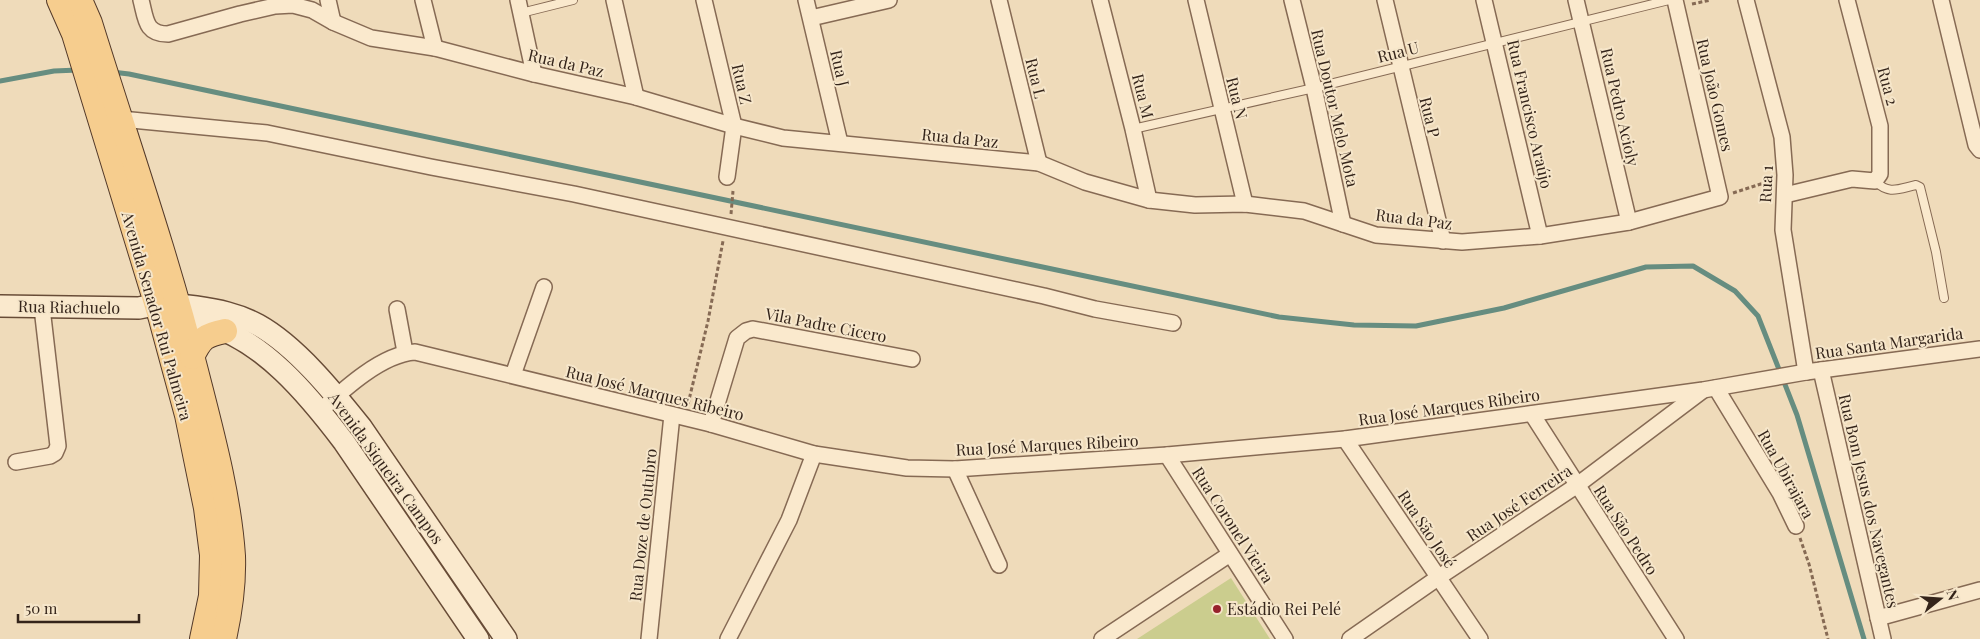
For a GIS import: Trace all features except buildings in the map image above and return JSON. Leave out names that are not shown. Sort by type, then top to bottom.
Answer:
[{"type":"main road","name":"Avenida Senador Rui Palmeira","points":[[59,0],[82,29]]},
{"type":"main road","name":"Avenida Senador Rui Palmeira","points":[[80,0],[82,29],[110,109],[163,311],[206,508],[212,554],[211,596],[202,639]]},
{"type":"main road","name":"Rua Riachuelo","points":[[0,306],[163,311]]},
{"type":"main road","name":"Avenida Senador Rui Palmeira","points":[[163,311],[192,356],[212,431],[228,515],[233,557],[230,607],[224,639]]},
{"type":"main road","name":"Avenida Siqueira Campos","points":[[163,311],[225,331],[245,342],[264,356],[299,388],[344,442],[478,639]]},
{"type":"main road","name":"Avenida Siqueira Campos","points":[[163,311],[234,314],[258,325],[278,339],[337,396],[361,427],[506,639]]},
{"type":"main road","points":[[192,356],[204,338],[225,331]]},
{"type":"street","name":"Rua da Paz","points":[[141,0],[148,27],[152,32],[158,34],[168,34],[238,7],[293,5],[312,10],[333,22],[371,38],[434,48],[534,74],[636,97],[734,126],[783,138],[1039,164],[1085,182],[1149,200],[1195,205],[1246,204],[1304,211],[1376,235],[1462,242],[1540,236],[1629,222],[1720,197]]},
{"type":"street","points":[[328,0],[333,22]]},
{"type":"street","points":[[423,0],[434,48]]},
{"type":"street","points":[[614,0],[636,97]]},
{"type":"street","name":"Rua Z","points":[[704,0],[734,126],[730,183]]},
{"type":"street","name":"Rua J","points":[[806,0],[840,143]]},
{"type":"street","points":[[811,18],[889,0]]},
{"type":"street","name":"Rua L","points":[[999,0],[1039,164]]},
{"type":"street","name":"Rua M","points":[[1100,0],[1149,200]]},
{"type":"street","name":"Rua N","points":[[1196,0],[1246,204]]},
{"type":"street","name":"Rua Doutor Melo Mota","points":[[1292,0],[1314,88],[1343,224]]},
{"type":"street","name":"Rua P","points":[[1385,0],[1443,241]]},
{"type":"street","name":"Rua Francisco Araújo","points":[[1484,0],[1496,43],[1540,236]]},
{"type":"street","name":"Rua Pedro Acioly","points":[[1576,0],[1629,222]]},
{"type":"street","name":"Rua João Gomes","points":[[1675,0],[1720,197]]},
{"type":"street","name":"Rua 1","points":[[1746,0],[1782,137],[1785,175],[1785,195],[1782,212],[1783,230],[1810,372]]},
{"type":"street","name":"Rua 2","points":[[1848,0],[1880,126],[1880,174],[1875,181]]},
{"type":"street","points":[[1941,0],[1978,147]]},
{"type":"street","points":[[519,6],[534,74]]},
{"type":"street","points":[[110,109],[267,133],[730,225],[1095,309],[1172,323]]},
{"type":"street","points":[[1785,195],[1852,179],[1875,181]]},
{"type":"street","points":[[515,368],[544,287]]},
{"type":"street","points":[[16,462],[50,456],[55,453],[58,446],[42,308]]},
{"type":"street","points":[[320,411],[375,368],[396,355],[405,352],[398,309]]},
{"type":"street","name":"Vila Padre Cicero","points":[[711,424],[737,338],[746,331],[753,329],[912,359]]},
{"type":"street","name":"Rua Santa Margarida","points":[[1810,372],[1980,349]]},
{"type":"street","name":"Rua José Marques Ribeiro","points":[[405,352],[515,368],[678,417],[711,424],[814,454],[907,468],[955,469],[1168,455],[1345,439],[1710,389],[1810,372]]},
{"type":"street","name":"Rua Bom Jesus dos Navegantes","points":[[1810,372],[1883,639]]},
{"type":"street","name":"Rua José Ferreira","points":[[1350,639],[1576,486],[1710,389]]},
{"type":"street","name":"Rua Ubirajara","points":[[1710,389],[1780,494],[1796,526]]},
{"type":"street","name":"Rua São Pedro","points":[[1532,414],[1576,486],[1676,639]]},
{"type":"street","name":"Rua Doze de Outubro","points":[[649,639],[678,417]]},
{"type":"street","name":"Rua São José","points":[[1345,439],[1480,639]]},
{"type":"street","points":[[728,639],[789,520],[814,454]]},
{"type":"street","name":"Rua Coronel Vieira","points":[[1168,455],[1285,639]]},
{"type":"street","points":[[955,469],[999,565]]},
{"type":"street","points":[[1102,639],[1230,554]]},
{"type":"street","points":[[1878,618],[1980,590]]},
{"type":"lane","points":[[519,6],[573,0]]},
{"type":"lane","name":"Rua U","points":[[1133,129],[1221,107],[1314,88],[1669,0]]},
{"type":"lane","points":[[1875,181],[1885,189],[1897,190],[1916,184],[1920,187],[1936,252],[1944,298]]},
{"type":"path","points":[[1694,4],[1711,0]]},
{"type":"path","points":[[1720,197],[1785,175]]},
{"type":"path","points":[[678,417],[701,353],[723,239],[730,225],[730,183]]},
{"type":"path","name":"Rua Ubirajara","points":[[1796,526],[1809,564],[1828,639]]},
{"type":"green space","name":"Estádio Rei Pelé","points":[[1231,578],[1270,639],[1137,639]]},
{"type":"waterway","points":[[0,81],[54,71],[78,70]]},
{"type":"waterway","points":[[112,72],[129,74],[1279,317],[1354,325],[1416,326],[1504,308],[1646,267],[1693,266],[1735,291],[1758,316],[1797,415],[1864,639]]},
{"type":"place","name":"Estádio Rei Pelé","points":[[1217,609]]}]
